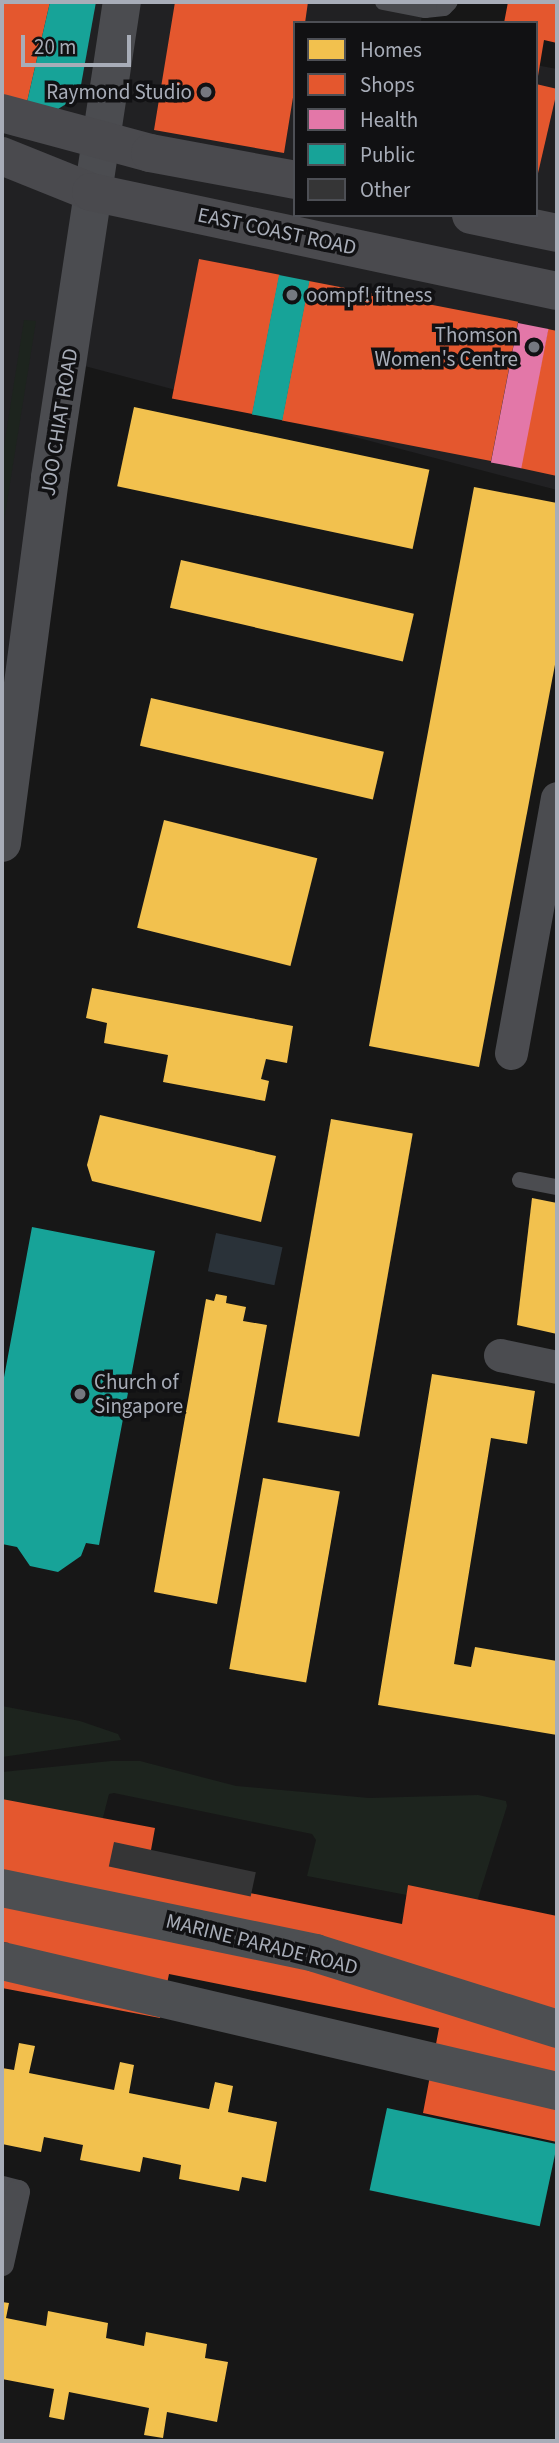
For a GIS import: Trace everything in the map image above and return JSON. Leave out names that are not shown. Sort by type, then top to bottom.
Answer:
[{"type":"main road","points":[[2,113],[99,140],[293,180]]},
{"type":"main road","name":"EAST COAST ROAD","points":[[2,156],[91,192],[557,291]]},
{"type":"main road","points":[[481,217],[557,233]]},
{"type":"main road","name":"MARINE PARADE ROAD","points":[[2,1888],[315,1953],[557,2029]]},
{"type":"main road","points":[[2,1961],[557,2091]]},
{"type":"street","name":"JOO CHIAT ROAD","points":[[2,843],[91,192],[122,2]]},
{"type":"street","points":[[511,1053],[557,798]]},
{"type":"street","points":[[500,1355],[557,1367]]},
{"type":"street","points":[[2,2188],[18,2192],[2,2264]]},
{"type":"lane","points":[[383,2],[425,10],[444,8],[450,2]]},
{"type":"lane","points":[[520,1180],[557,1187]]},
{"type":"shaded area","points":[[2,2],[423,2],[421,21],[293,21],[293,217],[538,217],[538,65],[557,69],[557,490],[54,358],[2,846]]},
{"type":"shaded area","points":[[24,320],[36,321],[2,533],[2,459]]},
{"type":"shaded area","points":[[216,1233],[283,1247],[274,1285],[208,1271]]},
{"type":"shaded area","points":[[2,1706],[80,1721],[118,1734],[121,1740],[2,1757]]},
{"type":"shaded area","points":[[111,1761],[140,1761],[236,1786],[369,1798],[478,1795],[506,1801],[507,1806],[475,1908],[307,1876],[316,1840],[312,1834],[114,1793],[109,1794],[99,1833],[7,1812],[2,1805],[2,1772]]},
{"type":"building: Homes","points":[[134,407],[429,470],[413,549],[117,486]]},
{"type":"building: Homes","points":[[474,487],[557,503],[557,654],[479,1067],[369,1046]]},
{"type":"building: Homes","points":[[181,560],[414,614],[403,662],[170,608]]},
{"type":"building: Homes","points":[[151,698],[384,752],[373,800],[140,746]]},
{"type":"building: Homes","points":[[164,820],[317,858],[290,966],[137,928]]},
{"type":"building: Homes","points":[[92,988],[293,1026],[287,1063],[266,1059],[261,1079],[269,1081],[265,1101],[163,1082],[168,1055],[104,1043],[107,1023],[86,1018]]},
{"type":"building: Homes","points":[[100,1115],[276,1156],[261,1222],[92,1181],[87,1165]]},
{"type":"building: Homes","points":[[331,1119],[413,1133],[359,1437],[278,1422]]},
{"type":"building: Homes","points":[[532,1198],[557,1203],[557,1334],[517,1325]]},
{"type":"building: Homes","points":[[216,1294],[227,1296],[226,1303],[246,1307],[243,1321],[267,1325],[217,1604],[154,1592],[206,1299],[214,1301]]},
{"type":"building: Homes","points":[[432,1374],[535,1391],[527,1444],[491,1438],[454,1664],[471,1667],[475,1647],[557,1661],[557,1735],[378,1705]]},
{"type":"building: Homes","points":[[263,1478],[340,1492],[306,1683],[229,1669]]},
{"type":"building: Homes","points":[[19,2043],[35,2046],[29,2073],[114,2090],[120,2062],[134,2065],[129,2093],[209,2109],[215,2082],[233,2086],[228,2112],[277,2122],[266,2182],[242,2177],[239,2191],[179,2179],[181,2165],[143,2157],[140,2172],[80,2160],[83,2145],[44,2137],[41,2152],[2,2144],[2,2068],[14,2070]]},
{"type":"building: Homes","points":[[2,2302],[9,2303],[6,2318],[46,2326],[48,2311],[108,2323],[106,2338],[144,2346],[146,2332],[207,2344],[205,2358],[228,2362],[217,2422],[167,2412],[163,2438],[144,2435],[149,2408],[69,2392],[64,2420],[49,2417],[54,2389],[2,2379]]},
{"type":"building: Shops","points":[[2,2],[50,2],[27,102],[2,95]]},
{"type":"building: Shops","points":[[175,2],[308,2],[305,21],[293,21],[293,97],[284,153],[154,130]]},
{"type":"building: Shops","points":[[508,2],[557,2],[557,43],[544,40],[538,76],[538,21],[504,21]]},
{"type":"building: Shops","points":[[538,84],[557,91],[538,173]]},
{"type":"building: Shops","points":[[199,259],[279,275],[252,414],[172,398]]},
{"type":"building: Shops","points":[[309,281],[518,322],[491,461],[282,420]]},
{"type":"building: Shops","points":[[548,329],[557,331],[557,476],[520,468]]},
{"type":"building: Shops","points":[[2,1799],[155,1828],[147,1872],[402,1924],[408,1885],[557,1916],[557,2142],[423,2113],[439,2028],[169,1974],[160,2018],[2,1988],[9,1943],[2,1942]]},
{"type":"building: Health","points":[[518,323],[548,329],[521,468],[491,462]]},
{"type":"building: Public","points":[[50,2],[96,2],[79,96],[58,109],[27,102]]},
{"type":"building: Public","points":[[279,275],[309,281],[282,420],[252,414]]},
{"type":"building: Public","points":[[32,1227],[155,1251],[99,1545],[86,1543],[81,1556],[58,1572],[30,1566],[17,1547],[2,1544],[2,1388]]},
{"type":"building: Public","points":[[387,2108],[557,2144],[540,2226],[370,2190]]},
{"type":"building: Other","points":[[114,1842],[256,1872],[251,1897],[109,1866]]},
{"type":"place","name":"Raymond Studio","points":[[206,92]]},
{"type":"place","name":"oompf! fitness","points":[[292,295]]},
{"type":"place","name":"Thomson Women's Centre","points":[[534,347]]},
{"type":"place","name":"Church of Singapore","points":[[80,1394]]}]
